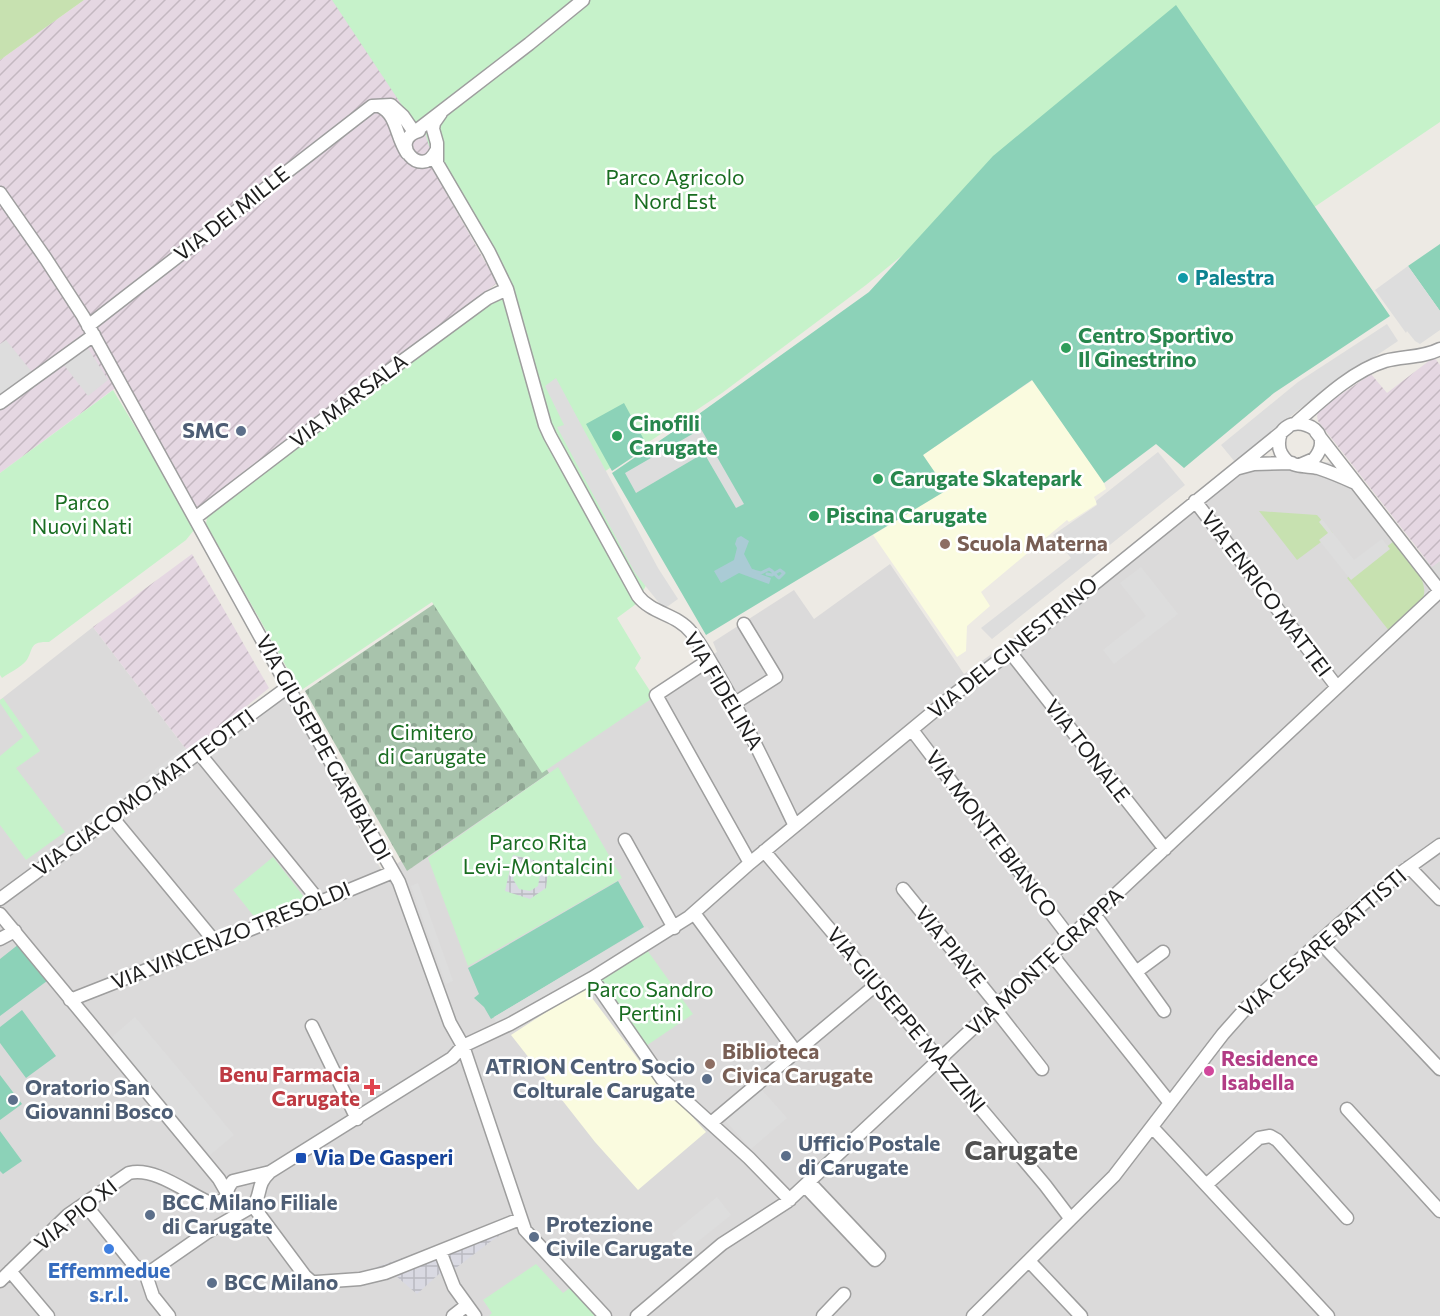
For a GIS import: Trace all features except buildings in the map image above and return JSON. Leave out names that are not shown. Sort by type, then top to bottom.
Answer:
[{"type":"street","points":[[415,159],[406,144],[415,132],[583,0]]},
{"type":"street","points":[[378,105],[392,116],[400,142],[415,159],[430,159],[436,145],[434,123],[441,113]]},
{"type":"street","points":[[378,105],[391,105],[398,110],[415,132]]},
{"type":"street","name":"VIA DEI MILLE","points":[[0,403],[363,112],[378,105]]},
{"type":"street","points":[[415,132],[425,131],[436,145]]},
{"type":"street","name":"VIA FIDELINA","points":[[436,145],[437,163],[489,252],[507,289],[550,436],[640,599],[649,607],[685,626],[709,660],[735,703],[795,826]]},
{"type":"street","name":"VIA FIDELINA","points":[[415,159],[448,183]]},
{"type":"street","name":"VIA GIUSEPPE GARIBALDI","points":[[0,193],[51,266],[91,330],[393,872],[401,888],[450,1023],[464,1046],[520,1219],[531,1239],[605,1316]]},
{"type":"street","name":"VIA MARSALA","points":[[195,518],[361,391],[488,298],[507,289]]},
{"type":"street","name":"VIA DEL GINESTRINO","points":[[795,826],[1195,501],[1299,422],[1314,405],[1372,367],[1387,361],[1425,355],[1440,349]]},
{"type":"street","points":[[1316,432],[1320,442],[1318,454],[1311,462],[1296,464],[1283,456],[1279,445],[1282,433],[1299,422],[1316,432],[1440,591]]},
{"type":"street","name":"VIA DEL GINESTRINO","points":[[1233,471],[1254,464],[1296,464],[1325,470],[1354,482]]},
{"type":"street","name":"VIA ENRICO MATTEI","points":[[1195,501],[1336,687]]},
{"type":"street","name":"VIA MONTE GRAPPA","points":[[637,1316],[722,1244],[790,1200],[1440,591]]},
{"type":"street","points":[[735,703],[776,677],[744,624]]},
{"type":"street","name":"VIA TONALE","points":[[1010,652],[1165,849]]},
{"type":"street","points":[[709,660],[656,695],[750,863]]},
{"type":"street","name":"VIA GIACOMO MATTEOTTI","points":[[0,899],[288,687]]},
{"type":"street","name":"VIA MONTE BIANCO","points":[[912,729],[1070,938]]},
{"type":"street","points":[[199,753],[320,902]]},
{"type":"street","points":[[112,817],[216,943]]},
{"type":"street","points":[[145,1272],[156,1268],[206,1233],[249,1208],[256,1202],[258,1190],[270,1172],[452,1058],[464,1046],[510,1024],[592,978],[674,928],[795,826]]},
{"type":"street","points":[[624,840],[674,928]]},
{"type":"street","name":"VIA CESARE BATTISTI","points":[[973,1316],[1114,1176],[1239,1015],[1318,941],[1409,867],[1440,845]]},
{"type":"street","name":"VIA GIUSEPPE MAZZINI","points":[[764,851],[1045,1185],[1070,1218]]},
{"type":"street","points":[[1409,867],[1440,899]]},
{"type":"street","name":"VIA VINCENZO TRESOLDI","points":[[70,1000],[393,872]]},
{"type":"street","name":"VIA PIAVE","points":[[903,889],[1042,1069]]},
{"type":"street","points":[[694,913],[796,1052]]},
{"type":"street","points":[[0,914],[224,1185],[228,1199],[234,1208],[249,1208]]},
{"type":"street","points":[[1095,915],[1164,1011]]},
{"type":"street","points":[[0,939],[15,931]]},
{"type":"street","points":[[1318,941],[1440,1069]]},
{"type":"street","points":[[1136,972],[1162,952]]},
{"type":"street","points":[[1052,956],[1170,1103]]},
{"type":"street","points":[[592,978],[662,1079],[790,1200]]},
{"type":"street","points":[[711,1123],[877,984]]},
{"type":"street","points":[[312,1026],[357,1119]]},
{"type":"street","points":[[1347,1109],[1440,1211]]},
{"type":"street","points":[[1152,1127],[1328,1316]]},
{"type":"street","points":[[1206,1185],[1259,1138],[1267,1136],[1276,1140],[1347,1218]]},
{"type":"street","points":[[207,1165],[255,1184],[258,1190]]},
{"type":"street","name":"VIA PIO XI","points":[[0,1281],[63,1220],[129,1173],[140,1171],[158,1177],[208,1202],[228,1199]]},
{"type":"street","points":[[206,1233],[228,1199],[229,1185],[242,1178],[270,1172]]},
{"type":"street","points":[[807,1184],[879,1256],[875,1260],[807,1184]]},
{"type":"street","points":[[81,1208],[90,1211],[134,1266],[145,1272],[153,1296],[169,1316]]},
{"type":"street","points":[[249,1208],[312,1282],[360,1279],[385,1273],[520,1219]]},
{"type":"street","points":[[440,1251],[452,1283],[476,1316]]},
{"type":"street","points":[[1029,1261],[1081,1316]]},
{"type":"street","points":[[10,1271],[48,1316]]},
{"type":"street","points":[[823,1316],[844,1294]]},
{"type":"street","points":[[453,1316],[467,1305]]},
{"type":"shaded area","points":[[84,0],[333,0],[444,104],[445,191],[497,283],[195,515],[122,383],[0,473],[0,60]]},
{"type":"shaded area","points":[[1408,266],[1440,311],[1440,330],[1420,344],[1407,331],[1406,333],[1375,290]]},
{"type":"shaded area","points":[[1387,324],[1398,341],[1312,399],[1235,462],[1221,445],[1298,382]]},
{"type":"shaded area","points":[[6,340],[36,377],[0,403],[0,344]]},
{"type":"shaded area","points":[[84,342],[108,380],[88,396],[60,360]]},
{"type":"shaded area","points":[[1434,357],[1440,365],[1440,561],[1432,567],[1318,421],[1317,416],[1319,410],[1324,406],[1371,374],[1387,393]]},
{"type":"shaded area","points":[[556,378],[658,568],[678,599],[664,609],[635,573],[557,427],[564,425],[545,386]]},
{"type":"shaded area","points":[[1033,380],[1106,489],[1094,497],[1097,504],[1069,522],[1067,520],[981,592],[990,606],[967,626],[966,651],[957,657],[873,535],[946,490],[923,455]]},
{"type":"shaded area","points":[[701,429],[744,504],[736,508],[704,453],[636,493],[625,473]]},
{"type":"shaded area","points":[[1158,452],[1185,485],[992,639],[981,628],[1071,558],[1053,535],[1097,505],[1096,501]]},
{"type":"shaded area","points":[[1263,456],[1334,463],[1432,566],[1440,561],[1440,1316],[0,1316],[0,700],[93,627],[189,753],[285,694],[383,873],[717,652],[713,642],[794,590],[814,619],[890,564],[964,674]]},
{"type":"shaded area","points":[[1322,519],[1354,560],[1382,539],[1390,549],[1351,580],[1319,540],[1328,533],[1319,522]]},
{"type":"shaded area","points":[[192,554],[269,688],[189,753],[93,627]]},
{"type":"shaded area","points":[[1141,567],[1178,614],[1114,664],[1103,650],[1146,616],[1120,583]]},
{"type":"shaded area","points":[[185,747],[189,753],[38,866],[34,860]]},
{"type":"shaded area","points":[[513,855],[549,864],[546,888],[530,899],[505,891]],"holes":[[[525,864],[535,866],[540,875],[538,886],[530,891],[519,889],[513,879],[517,868]]]},
{"type":"shaded area","points":[[418,883],[453,981],[446,984],[411,886]]},
{"type":"shaded area","points":[[647,926],[653,935],[497,1029],[494,1017]]},
{"type":"shaded area","points":[[580,990],[586,990],[659,1087],[666,1087],[706,1132],[638,1190],[595,1142],[511,1035]]},
{"type":"shaded area","points":[[135,1017],[234,1135],[210,1155],[111,1038]]},
{"type":"shaded area","points":[[761,1089],[787,1118],[751,1149],[725,1120]]},
{"type":"shaded area","points":[[717,1197],[731,1215],[686,1251],[672,1234]]},
{"type":"shaded area","points":[[519,1216],[521,1223],[494,1239],[444,1277],[439,1274],[417,1294],[396,1276],[347,1284],[347,1278]]},
{"type":"green space","points":[[0,0],[84,0],[0,60]]},
{"type":"green space","name":"Parco Agricolo Nord Est","points":[[332,0],[1440,0],[1440,122],[1307,212],[943,222],[866,285],[722,393],[595,478],[649,580],[636,604],[617,618],[641,658],[635,668],[654,697],[542,773],[432,602],[300,691],[206,524],[208,512],[511,288],[476,216],[429,146],[424,129],[418,123],[413,122]]},
{"type":"green space","name":"Centro Sportivo Il Ginestrino","points":[[1176,5],[1390,316],[1274,393],[1184,468],[1156,444],[1104,483],[1032,380],[923,455],[947,490],[706,635],[612,473],[869,292],[993,156]]},
{"type":"green space","points":[[1440,244],[1440,311],[1408,266]]},
{"type":"green space","name":"Parco Nuovi Nati","points":[[113,390],[193,523],[194,530],[186,540],[49,642],[35,645],[24,663],[2,678],[0,675],[0,473]]},
{"type":"green space","name":"Cinofili Carugate","points":[[624,403],[648,447],[612,471],[586,424]]},
{"type":"green space","points":[[1259,511],[1317,515],[1333,533],[1297,560]]},
{"type":"green space","points":[[1394,541],[1416,569],[1424,586],[1424,594],[1415,610],[1390,632],[1347,578]]},
{"type":"green space","name":"Cimitero di Carugate","points":[[440,600],[549,773],[407,871],[305,691]]},
{"type":"green space","points":[[3,698],[40,751],[16,768],[65,832],[26,860],[0,825],[0,756],[23,737],[0,703]]},
{"type":"green space","name":"Parco Rita Levi-Montalcini","points":[[558,767],[622,878],[468,966],[428,858]]},
{"type":"green space","points":[[273,857],[304,897],[256,919],[233,890]]},
{"type":"green space","points":[[618,881],[644,927],[491,1019],[484,1007],[474,998],[479,994],[468,968]]},
{"type":"green space","points":[[19,944],[47,981],[0,1016],[0,959]]},
{"type":"green space","name":"Parco Sandro Pertini","points":[[647,950],[693,1014],[646,1046],[599,978]]},
{"type":"green space","points":[[22,1010],[56,1056],[26,1078],[0,1043],[0,1027]]},
{"type":"green space","points":[[0,1075],[22,1104],[0,1120]]},
{"type":"green space","points":[[0,1131],[22,1161],[3,1174],[0,1171]]},
{"type":"green space","points":[[536,1264],[563,1293],[571,1287],[595,1316],[489,1316],[492,1313],[483,1300]]},
{"type":"water","points":[[741,536],[749,541],[744,554],[752,569],[771,578],[769,584],[739,573],[721,583],[714,571],[734,560],[737,548],[735,544],[737,538]]},
{"type":"waterway","points":[[753,571],[761,573],[769,569],[772,571],[773,572],[774,574],[779,578],[784,573],[780,570],[772,575],[767,574]]},
{"type":"place","name":"Palestra","points":[[1183,278]]},
{"type":"place","name":"Centro Sportivo Il Ginestrino","points":[[1066,348]]},
{"type":"place","name":"SMC","points":[[241,431]]},
{"type":"place","name":"Cinofili Carugate","points":[[617,436]]},
{"type":"place","name":"Carugate Skatepark","points":[[878,479]]},
{"type":"place","name":"Piscina Carugate","points":[[814,516]]},
{"type":"place","name":"Scuola Materna","points":[[945,544]]},
{"type":"place","name":"Biblioteca Civica Carugate","points":[[710,1064]]},
{"type":"place","name":"Residence Isabella","points":[[1209,1071]]},
{"type":"place","name":"ATRION Centro Socio Colturale Carugate","points":[[707,1079]]},
{"type":"place","name":"Benu Farmacia Carugate","points":[[372,1087]]},
{"type":"place","name":"Oratorio San Giovanni Bosco","points":[[13,1100]]},
{"type":"place","name":"Ufficio Postale di Carugate","points":[[786,1156]]},
{"type":"place","name":"Via De Gasperi","points":[[301,1158]]},
{"type":"place","name":"BCC Milano Filiale di Carugate","points":[[150,1215]]},
{"type":"place","name":"Protezione Civile Carugate","points":[[534,1237]]},
{"type":"place","name":"Effemmedue s.r.l.","points":[[109,1249]]},
{"type":"place","name":"BCC Milano","points":[[212,1283]]},
{"type":"district","name":"Carugate","points":[[1021,1151]]}]
